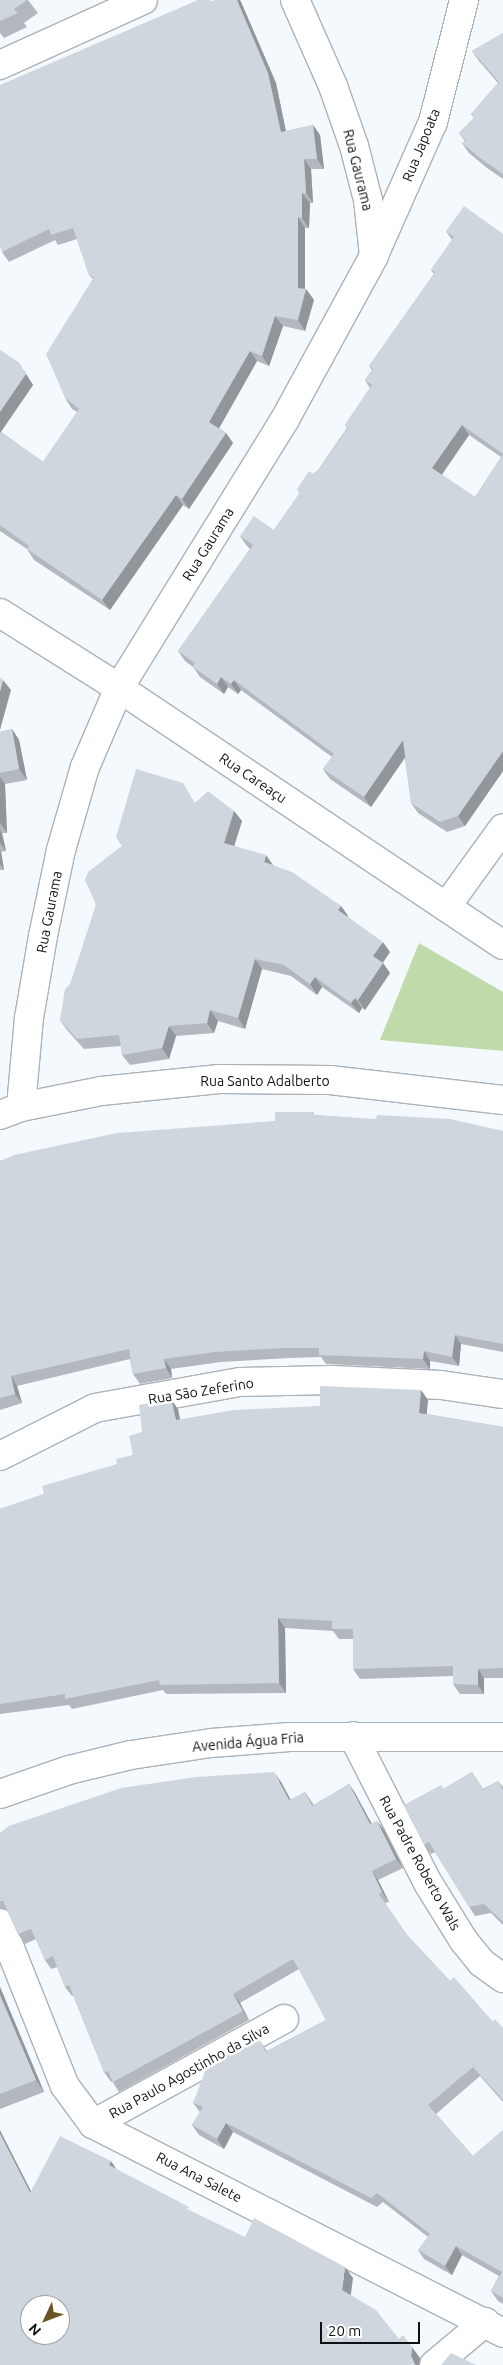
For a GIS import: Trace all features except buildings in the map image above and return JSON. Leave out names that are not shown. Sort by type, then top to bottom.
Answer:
[{"type":"street","points":[[0,65],[143,0]]},
{"type":"street","name":"Rua Gaurama","points":[[10,1111],[61,850],[85,767],[119,688],[284,421],[374,256],[368,200],[354,146],[333,86],[295,0]]},
{"type":"street","name":"Rua Japoata","points":[[374,256],[433,122],[464,0]]},
{"type":"street","name":"Rua Careaçu","points":[[0,614],[119,688],[503,945]]},
{"type":"street","points":[[446,907],[503,828]]},
{"type":"street","name":"Rua Santo Adalberto","points":[[10,1111],[101,1092],[219,1078],[330,1080],[503,1100]]},
{"type":"street","name":"Rua São Zeferino","points":[[0,1456],[96,1408],[240,1382],[332,1380],[431,1384],[503,1394]]},
{"type":"street","name":"Avenida Água Fria","points":[[0,1794],[68,1770],[131,1755],[211,1743],[353,1736],[503,1736]]},
{"type":"street","name":"Rua Padre Roberto Wals","points":[[353,1736],[428,1883],[464,1941],[482,1963],[503,1978]]},
{"type":"street","name":"Rua Ana Salete","points":[[0,1923],[65,2086],[93,2124],[494,2327]]},
{"type":"street","name":"Rua Paulo Agostinho da Silva","points":[[93,2124],[284,2019]]},
{"type":"street","points":[[434,2365],[494,2327]]},
{"type":"green space","points":[[419,943],[503,992],[503,1051],[380,1040]]}]
